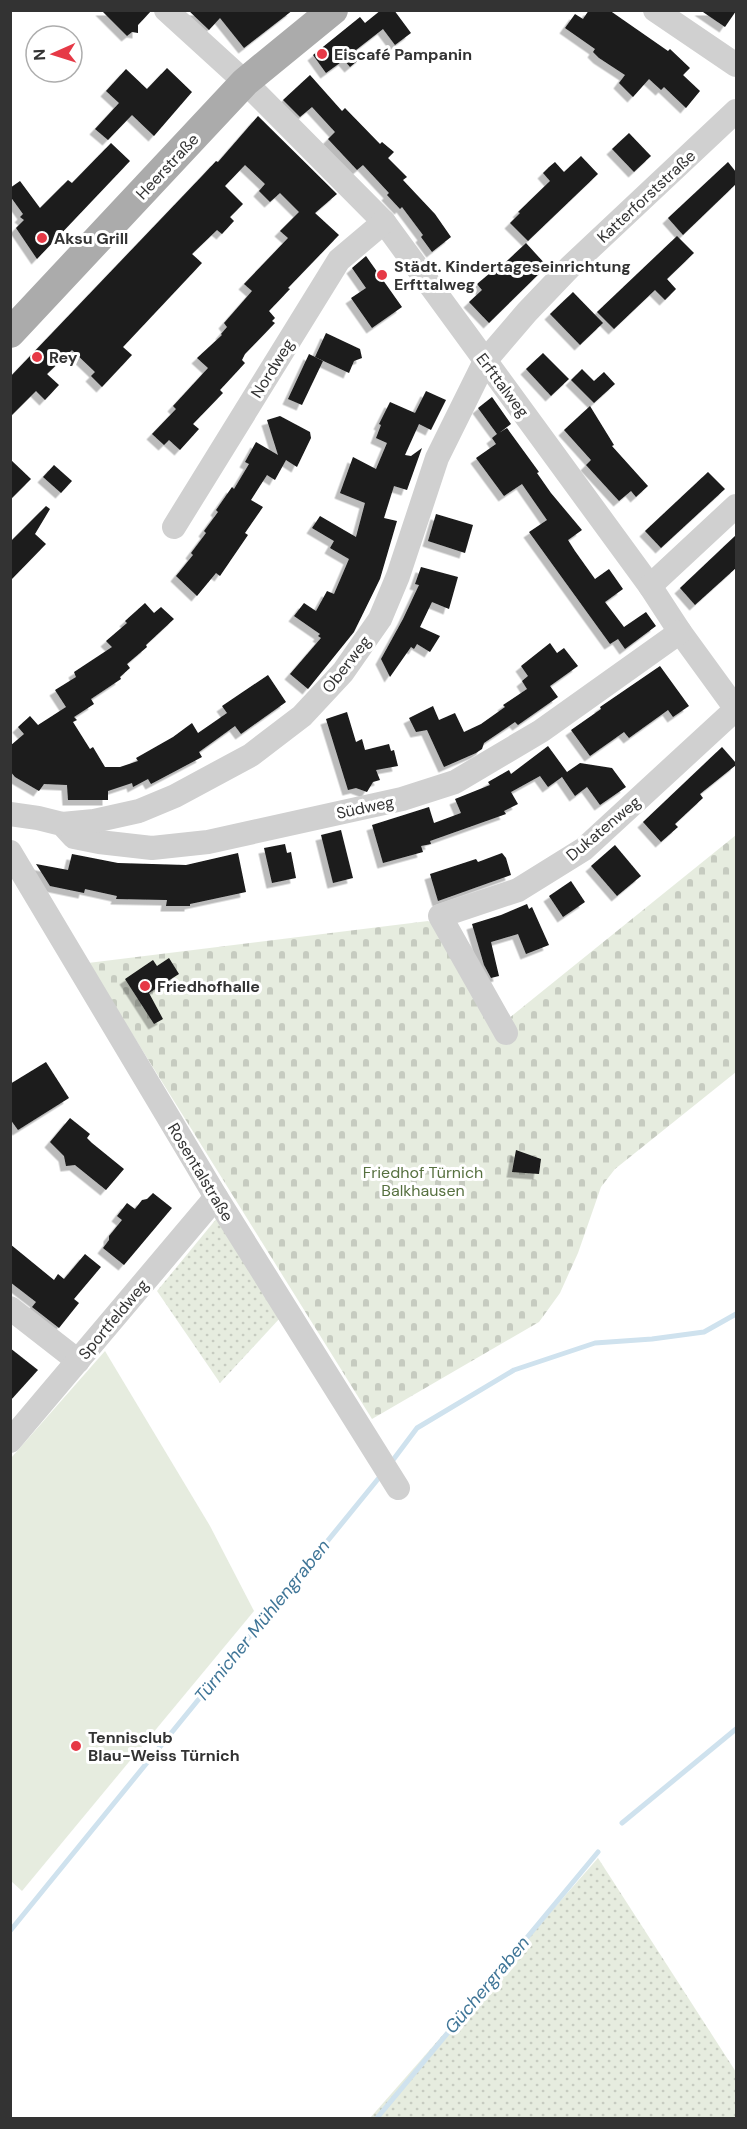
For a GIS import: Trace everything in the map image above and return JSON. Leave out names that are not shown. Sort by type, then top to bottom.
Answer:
[{"type":"main road","name":"Heerstraße","points":[[10,333],[245,82],[333,10]]},
{"type":"street","name":"Erfttalweg","points":[[166,10],[245,82],[384,222],[650,586],[736,709]]},
{"type":"street","points":[[655,10],[736,65]]},
{"type":"street","name":"Katterforststraße","points":[[485,362],[527,312],[570,267],[736,111]]},
{"type":"street","name":"Nordweg","points":[[174,527],[339,260],[384,222]]},
{"type":"street","name":"Oberweg","points":[[62,824],[94,821],[139,811],[176,796],[251,755],[302,716],[323,694],[343,672],[380,619],[398,576],[437,458],[485,362]]},
{"type":"street","points":[[650,586],[736,506]]},
{"type":"street","name":"Südweg","points":[[12,814],[62,824],[75,837],[152,848],[208,842],[402,799],[455,782],[531,736],[680,632]]},
{"type":"street","name":"Dukatenweg","points":[[506,1033],[440,916],[518,890],[584,849],[736,709]]},
{"type":"street","name":"Rosentalstraße","points":[[10,852],[216,1197],[398,1488]]},
{"type":"street","name":"Sportfeldweg","points":[[10,1441],[216,1197]]},
{"type":"street","points":[[10,1308],[78,1361]]},
{"type":"green space","name":"Friedhof Türnich Balkhausen","points":[[736,835],[736,1072],[615,1169],[601,1187],[578,1253],[560,1293],[539,1322],[372,1419],[88,963],[428,921],[443,929],[498,1027]]},
{"type":"green space","points":[[217,1218],[280,1318],[220,1383],[157,1291]]},
{"type":"green space","name":"Tennisclub Blau-Weiss Türnich","points":[[105,1351],[210,1526],[254,1611],[22,1891],[11,1881],[11,1458]]},
{"type":"green space","points":[[598,1858],[736,2072],[736,2118],[370,2118]]},
{"type":"building","points":[[101,10],[152,10],[138,25],[138,33],[132,32],[127,36]]},
{"type":"building","points":[[188,10],[293,10],[244,48],[220,18],[209,30]]},
{"type":"building","points":[[381,10],[394,10],[411,33],[395,45],[383,29],[356,50],[362,57],[350,67],[344,60],[326,73],[313,55],[360,17],[365,23]]},
{"type":"building","points":[[589,10],[609,10],[668,51],[670,49],[690,68],[683,75],[700,91],[686,108],[664,87],[661,90],[649,79],[633,97],[619,83],[625,75],[599,58],[593,52],[595,49],[565,28],[575,14],[583,19]]},
{"type":"building","points":[[700,10],[736,10],[736,11],[725,27]]},
{"type":"building","points":[[167,68],[192,92],[154,136],[132,115],[108,140],[95,129],[119,103],[106,91],[126,69],[147,89]]},
{"type":"building","points":[[310,75],[342,111],[345,108],[380,144],[382,142],[394,152],[388,158],[407,177],[403,180],[435,214],[451,237],[432,252],[421,237],[423,235],[402,207],[400,209],[387,195],[389,193],[363,165],[357,170],[328,139],[335,132],[312,107],[300,117],[283,100]]},
{"type":"building","points":[[258,116],[337,194],[315,213],[339,235],[269,311],[275,318],[272,321],[275,323],[245,354],[242,360],[245,363],[220,390],[223,393],[193,424],[199,429],[180,450],[169,440],[164,445],[152,434],[176,409],[173,406],[208,368],[197,358],[222,335],[227,327],[224,323],[252,291],[244,284],[288,238],[280,231],[299,212],[280,193],[270,202],[259,191],[265,184],[245,165],[225,186],[243,204],[230,217],[234,221],[222,234],[217,230],[192,254],[202,263],[123,347],[132,355],[102,387],[91,376],[95,372],[72,350],[47,374],[59,385],[45,400],[36,391],[10,417],[10,377],[216,161],[218,162]]},
{"type":"building","points":[[629,133],[651,156],[634,172],[612,149]]},
{"type":"building","points":[[111,143],[130,161],[37,259],[16,228],[24,220],[20,217],[23,214],[10,196],[10,188],[20,181],[40,208],[68,180],[72,183]]},
{"type":"building","points":[[581,156],[598,174],[528,241],[510,223],[550,181],[543,173],[549,167],[555,162],[564,172]]},
{"type":"building","points":[[728,162],[736,172],[736,184],[683,235],[668,218]]},
{"type":"building","points":[[677,236],[694,253],[667,279],[676,289],[665,300],[655,290],[614,329],[597,312]]},
{"type":"building","points":[[526,243],[547,266],[489,323],[469,302],[482,290],[477,284],[490,273],[492,275]]},
{"type":"building","points":[[366,256],[402,307],[372,328],[351,298],[366,288],[352,268]]},
{"type":"building","points":[[573,292],[603,323],[580,345],[550,314]]},
{"type":"building","points":[[326,333],[360,349],[362,358],[354,361],[349,373],[315,357]]},
{"type":"building","points":[[543,353],[569,379],[551,396],[526,369]]},
{"type":"building","points":[[309,354],[323,361],[302,405],[288,399]]},
{"type":"building","points":[[582,369],[594,381],[604,372],[615,384],[594,403],[571,380]]},
{"type":"building","points":[[426,391],[446,400],[431,430],[419,424],[405,455],[411,456],[422,448],[407,490],[394,486],[384,518],[397,521],[380,579],[354,632],[308,689],[290,674],[321,638],[318,636],[320,634],[294,616],[304,603],[316,611],[327,591],[334,594],[349,559],[330,548],[334,541],[312,528],[320,516],[356,537],[365,503],[340,493],[353,457],[376,469],[387,443],[376,438],[381,425],[379,424],[390,402],[415,413]]},
{"type":"building","points":[[492,397],[511,424],[499,433],[507,428],[539,472],[537,473],[551,493],[582,530],[568,540],[575,551],[595,579],[609,569],[623,589],[605,602],[624,627],[646,612],[656,626],[625,649],[618,639],[610,644],[529,532],[547,520],[522,484],[504,496],[476,458],[496,444],[492,438],[497,434],[478,408]]},
{"type":"building","points":[[590,406],[614,445],[612,446],[648,486],[636,497],[631,491],[619,501],[586,465],[591,460],[564,430]]},
{"type":"building","points":[[280,416],[310,432],[311,438],[297,467],[286,460],[275,480],[267,475],[251,500],[263,507],[245,533],[248,535],[220,576],[216,573],[197,596],[176,576],[193,555],[191,553],[218,512],[216,510],[232,487],[234,489],[249,464],[245,462],[256,442],[278,455],[267,420]]},
{"type":"building","points":[[10,459],[31,479],[10,500]]},
{"type":"building","points":[[54,465],[72,481],[61,493],[43,477]]},
{"type":"building","points":[[708,472],[725,489],[661,548],[645,531]]},
{"type":"building","points":[[46,506],[50,509],[35,534],[46,544],[10,581],[10,542]]},
{"type":"building","points":[[436,514],[473,525],[465,553],[428,541]]},
{"type":"building","points":[[736,535],[736,568],[695,605],[680,588]]},
{"type":"building","points":[[421,567],[458,577],[449,609],[432,602],[420,627],[440,636],[430,652],[417,644],[414,649],[411,647],[390,677],[381,659],[419,585],[415,584]]},
{"type":"building","points":[[145,603],[154,613],[161,607],[174,619],[127,664],[130,668],[120,677],[121,679],[91,699],[94,704],[74,717],[77,720],[73,722],[90,749],[93,747],[105,767],[120,767],[138,761],[136,758],[173,737],[192,723],[198,733],[227,713],[222,706],[268,675],[286,702],[241,734],[235,726],[199,752],[202,757],[151,784],[148,779],[133,787],[132,783],[108,791],[108,800],[68,800],[67,785],[44,784],[39,791],[15,777],[10,771],[10,746],[24,734],[18,727],[30,716],[38,725],[66,707],[55,690],[76,677],[74,672],[112,647],[106,641]]},
{"type":"building","points":[[550,643],[557,653],[564,648],[578,666],[550,686],[558,697],[518,725],[515,722],[484,743],[482,749],[476,753],[444,767],[427,730],[416,732],[409,718],[433,706],[439,720],[455,713],[464,732],[481,724],[527,689],[522,681],[528,676],[521,666]]},
{"type":"building","points":[[660,666],[689,706],[673,717],[668,710],[629,738],[624,732],[590,756],[571,730]]},
{"type":"building","points":[[347,712],[356,742],[362,739],[365,750],[389,744],[391,751],[394,750],[398,766],[376,770],[380,780],[373,782],[367,792],[356,788],[348,790],[326,719]]},
{"type":"building","points":[[548,746],[567,772],[580,763],[612,768],[626,787],[600,805],[587,787],[575,796],[562,777],[548,787],[540,776],[511,792],[518,804],[504,811],[506,814],[430,841],[431,844],[421,846],[423,852],[383,863],[372,825],[429,807],[434,823],[461,813],[455,799],[490,785],[488,782],[509,770],[511,774]]},
{"type":"building","points":[[722,747],[736,765],[700,794],[703,798],[675,824],[678,827],[661,842],[643,822]]},
{"type":"building","points":[[341,830],[353,878],[333,883],[321,835]]},
{"type":"building","points":[[285,844],[287,853],[291,852],[296,878],[272,883],[264,848]]},
{"type":"building","points":[[615,845],[641,876],[617,896],[591,866]]},
{"type":"building","points":[[238,853],[246,892],[190,904],[190,906],[166,906],[167,900],[116,899],[117,896],[85,889],[84,893],[50,886],[36,864],[68,870],[72,854],[118,863],[186,865]]},
{"type":"building","points":[[502,853],[506,858],[511,875],[438,901],[430,874],[476,859],[478,862]]},
{"type":"building","points":[[571,881],[585,902],[563,917],[549,896]]},
{"type":"building","points":[[527,904],[529,909],[532,907],[549,945],[526,954],[518,934],[491,942],[499,976],[491,978],[484,965],[472,924]]},
{"type":"building","name":"Friedhofhalle","points":[[169,958],[179,974],[149,993],[163,1019],[154,1024],[125,979],[153,960],[157,966]]},
{"type":"building","points":[[46,1062],[69,1098],[18,1130],[10,1119],[10,1084]]},
{"type":"building","points":[[70,1118],[90,1134],[87,1138],[92,1143],[124,1169],[106,1190],[75,1165],[66,1166],[64,1156],[50,1142]]},
{"type":"building","points":[[516,1150],[541,1159],[539,1174],[512,1172]]},
{"type":"building","points":[[153,1193],[172,1208],[124,1265],[103,1248],[122,1220],[117,1216],[127,1203],[135,1209],[142,1200],[147,1199]]},
{"type":"building","points":[[10,1244],[54,1280],[58,1274],[64,1279],[85,1254],[101,1267],[74,1299],[79,1303],[59,1328],[32,1307],[36,1302],[10,1282]]},
{"type":"building","points":[[10,1348],[38,1370],[10,1401]]},
{"type":"waterway","name":"Türnicher Mühlengraben","points":[[393,1460],[417,1428],[514,1370],[595,1343],[704,1332],[736,1314]]},
{"type":"waterway","name":"Türnicher Mühlengraben","points":[[10,1931],[378,1479]]},
{"type":"waterway","name":"Güchergraben","points":[[622,1823],[736,1729]]},
{"type":"waterway","name":"Güchergraben","points":[[377,2118],[598,1852]]},
{"type":"place","name":"Eiscafé Pampanin","points":[[322,54]]},
{"type":"place","name":"Aksu Grill","points":[[42,238]]},
{"type":"place","name":"Städt. Kindertageseinrichtung Erfttalweg","points":[[382,275]]},
{"type":"place","name":"Rey","points":[[37,357]]},
{"type":"place","name":"Friedhofhalle","points":[[145,986]]},
{"type":"place","name":"Tennisclub Blau-Weiss Türnich","points":[[76,1746]]}]
